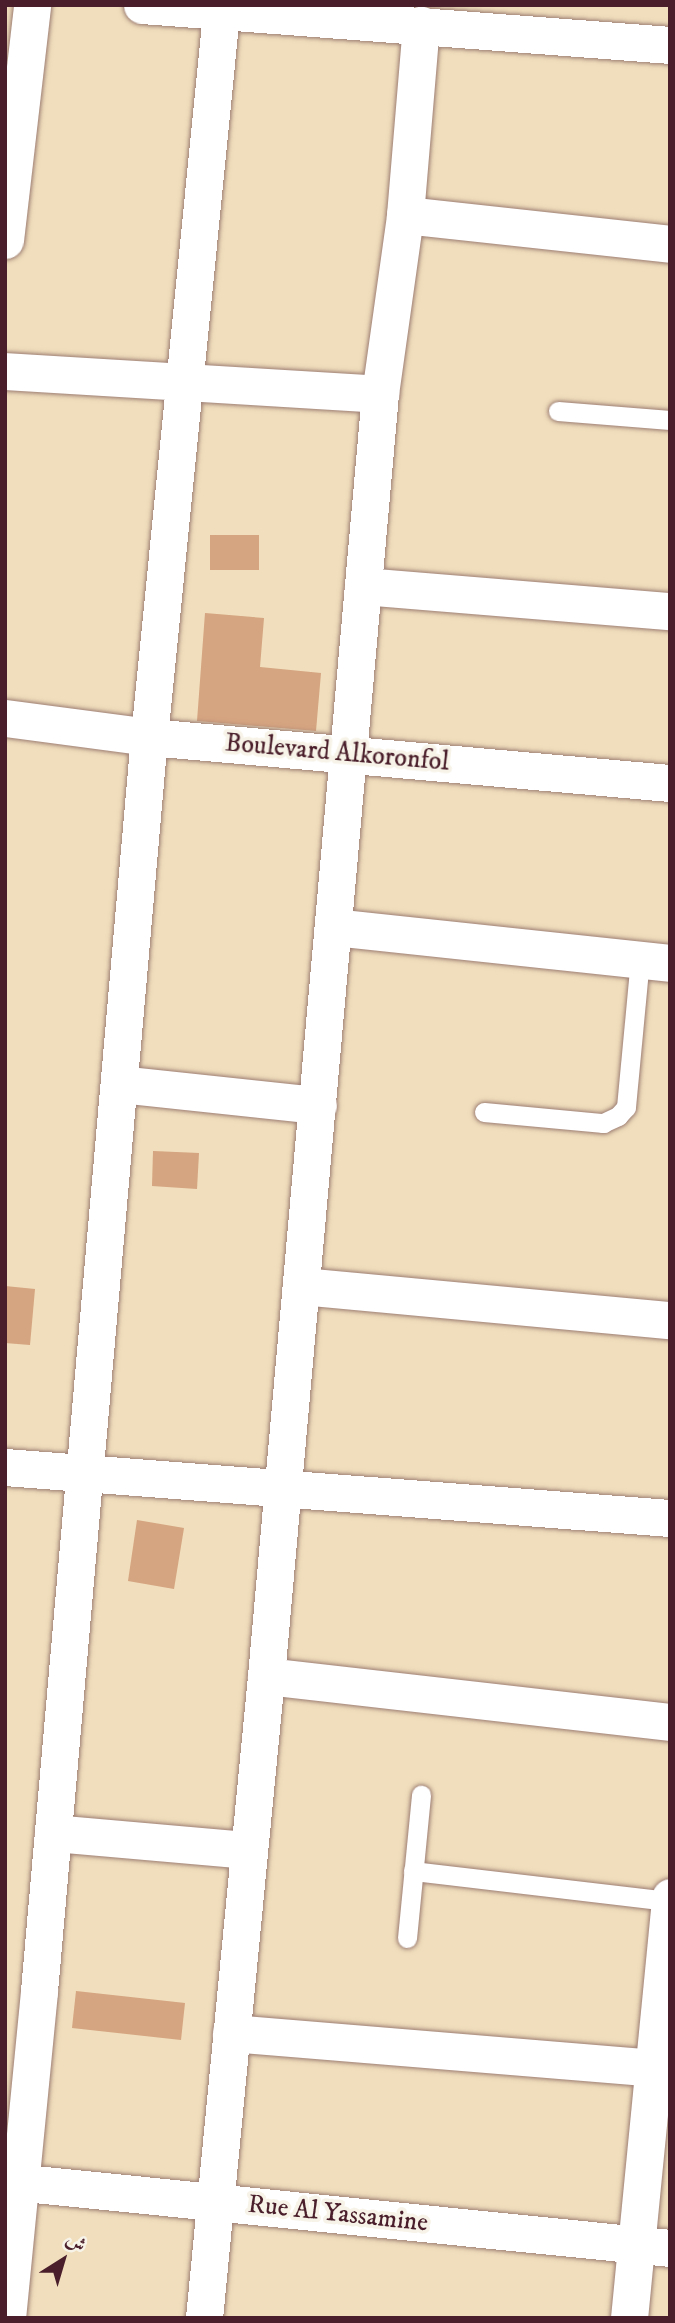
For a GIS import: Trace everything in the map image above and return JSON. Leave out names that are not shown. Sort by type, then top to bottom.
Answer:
[{"type":"street","points":[[5,240],[32,5]]},
{"type":"street","points":[[142,5],[221,13],[421,25],[487,18],[670,45]]},
{"type":"street","points":[[7,2318],[13,2181],[53,1833],[149,737],[221,13]]},
{"type":"street","points":[[204,2318],[247,1850],[266,1676],[380,394],[405,215],[421,25]]},
{"type":"street","points":[[405,215],[670,244]]},
{"type":"street","points":[[5,371],[380,394]]},
{"type":"street","points":[[363,586],[670,611]]},
{"type":"street","name":"Boulevard Alkoronfol","points":[[5,718],[149,737],[670,783]]},
{"type":"street","points":[[334,927],[655,962]]},
{"type":"street","points":[[120,1084],[318,1105]]},
{"type":"street","points":[[301,1286],[670,1321]]},
{"type":"street","points":[[5,1467],[670,1518]]},
{"type":"street","points":[[266,1676],[670,1722]]},
{"type":"street","points":[[53,1833],[247,1850]]},
{"type":"street","points":[[629,2318],[653,2247],[670,1899]]},
{"type":"street","points":[[231,2033],[662,2068]]},
{"type":"street","name":"Rue Al Yassamine","points":[[13,2181],[653,2247]]},
{"type":"lane","points":[[558,411],[670,420]]},
{"type":"lane","points":[[484,1112],[603,1123],[618,1116],[626,1107],[655,962]]},
{"type":"lane","points":[[408,1938],[421,1794]]},
{"type":"lane","points":[[413,1871],[670,1899]]},
{"type":"building","points":[[210,535],[259,535],[259,570],[210,570]]},
{"type":"building","points":[[205,613],[264,618],[260,667],[321,673],[316,731],[197,721]]},
{"type":"building","points":[[153,1151],[199,1153],[197,1189],[152,1186]]},
{"type":"building","points":[[5,1286],[35,1289],[30,1345],[5,1343]]},
{"type":"building","points":[[137,1520],[184,1528],[174,1589],[128,1581]]},
{"type":"building","points":[[76,1991],[185,2003],[181,2040],[72,2028]]}]
